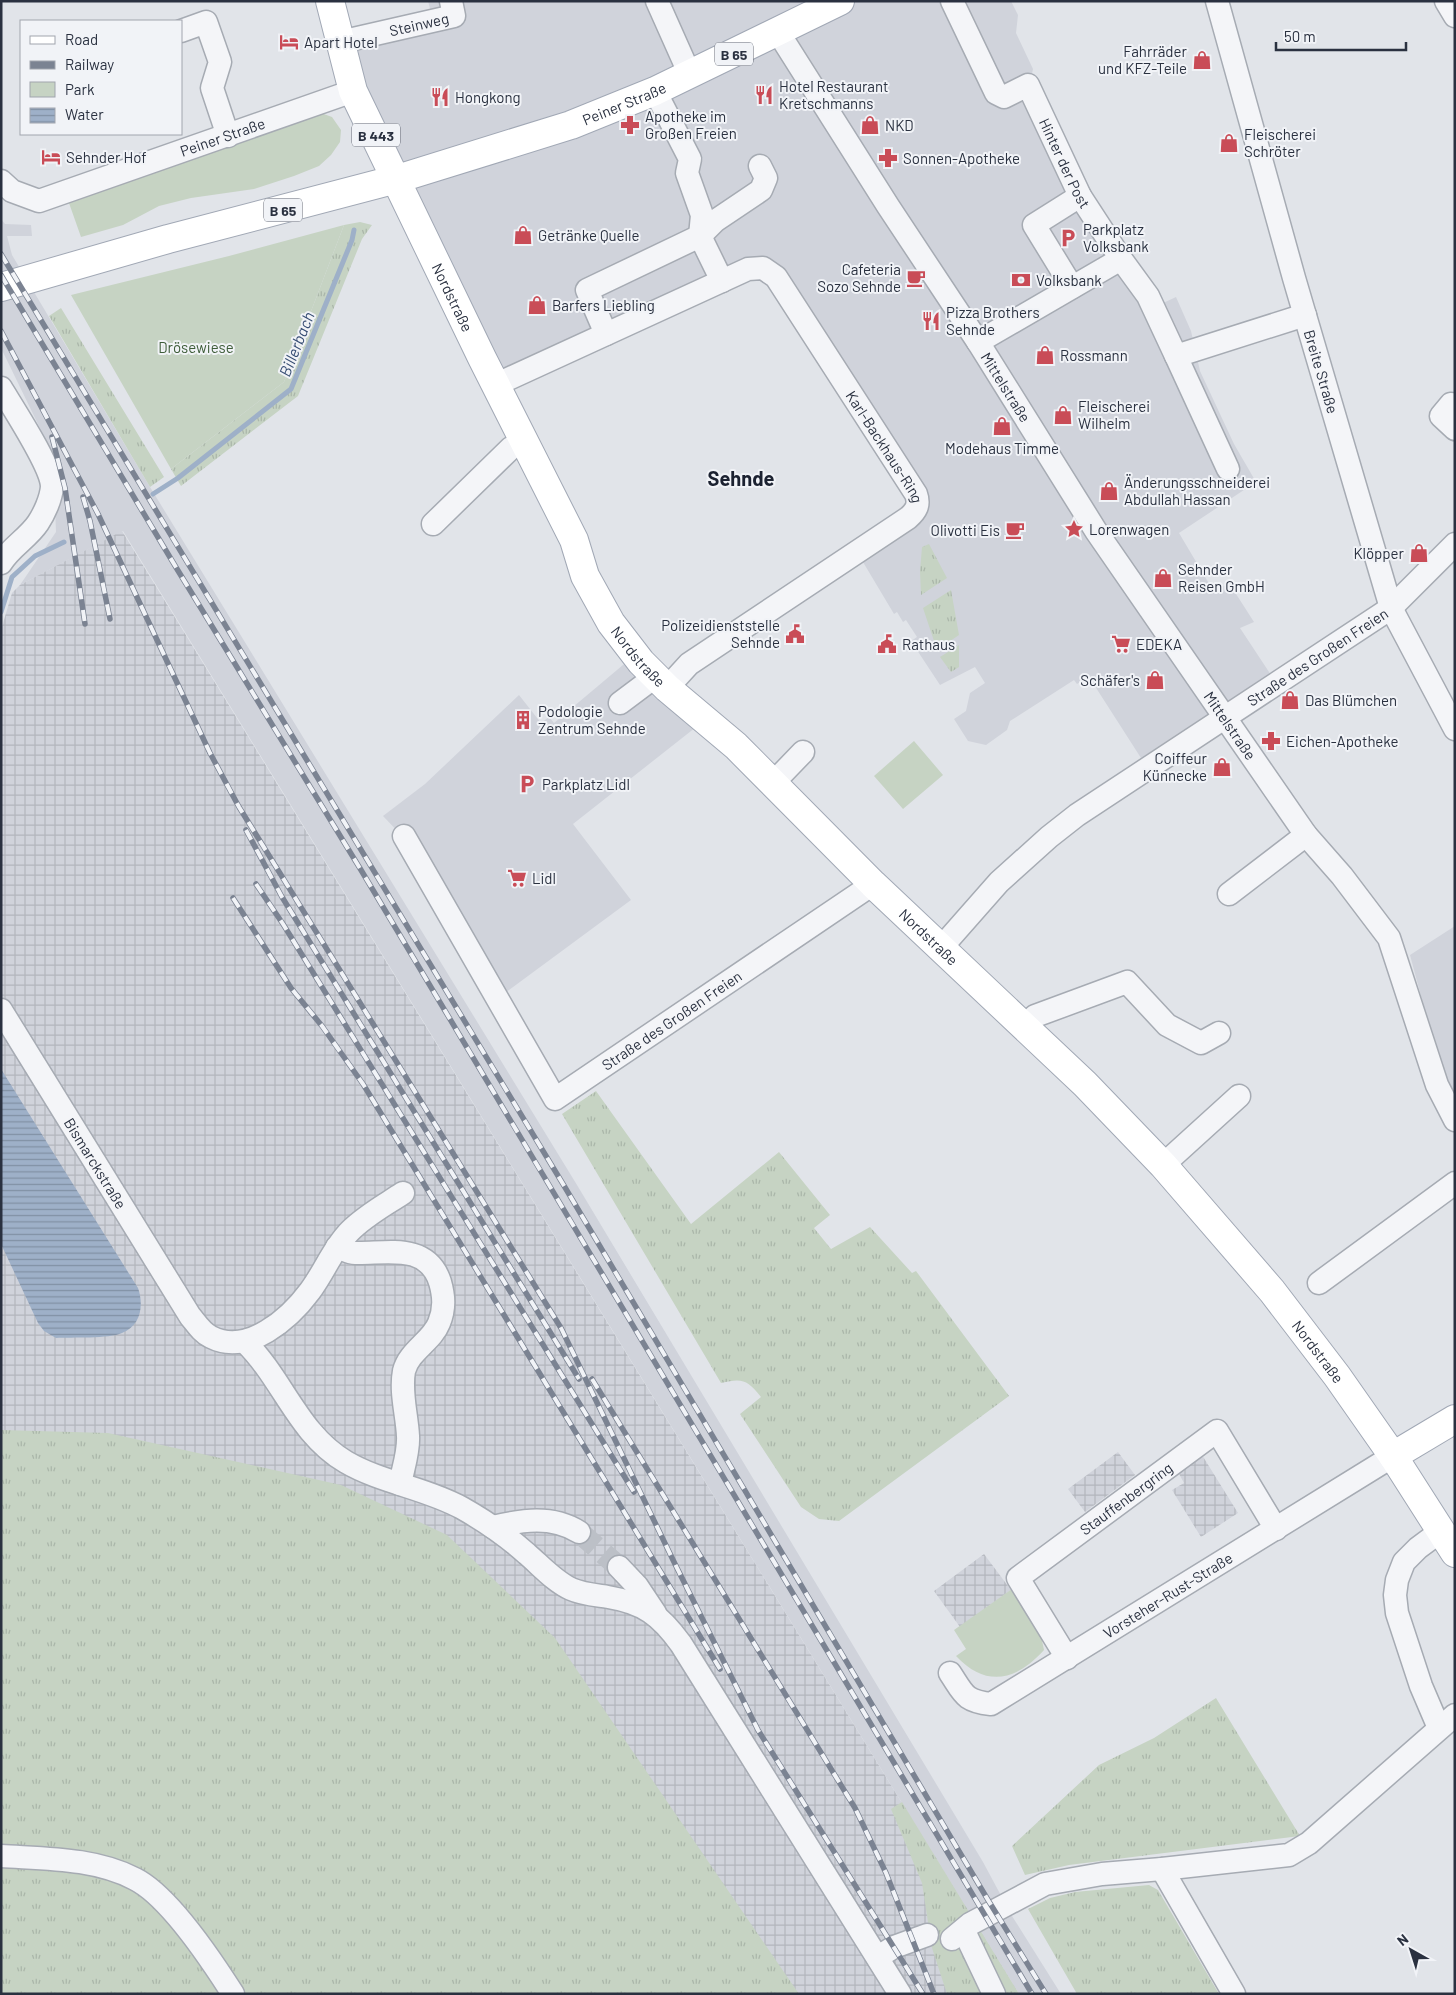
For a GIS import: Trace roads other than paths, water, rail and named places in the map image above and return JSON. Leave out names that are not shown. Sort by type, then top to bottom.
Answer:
[{"type":"main road","name":"B 443","points":[[330,1],[354,91],[397,179]]},
{"type":"main road","name":"Peiner Straße","points":[[1,287],[168,239],[397,179],[571,125],[655,92],[840,1]]},
{"type":"main road","name":"Nordstraße","points":[[397,179],[495,385],[574,540],[589,584],[611,623],[641,662],[736,746],[940,949],[1085,1084],[1163,1165],[1272,1292],[1337,1376],[1393,1456],[1448,1542]]},
{"type":"main road","points":[[1393,1456],[1455,1419]]},
{"type":"street","points":[[656,1],[690,75]]},
{"type":"street","name":"Hinter der Post","points":[[952,1],[996,93],[1004,97],[1028,85],[1080,196],[1121,259],[1148,296],[1228,469]]},
{"type":"street","name":"Breite Straße","points":[[1217,1],[1305,315],[1391,608],[1455,729]]},
{"type":"street","points":[[1446,1],[1455,16]]},
{"type":"street","name":"Steinweg","points":[[340,42],[452,9]]},
{"type":"street","points":[[182,31],[206,22],[220,62],[212,88],[228,136]]},
{"type":"street","name":"Mittelstraße","points":[[778,32],[888,206],[978,342],[1096,531],[1224,719],[1306,835],[1342,876],[1389,938],[1437,1085],[1455,1120]]},
{"type":"street","name":"Peiner Straße","points":[[1,182],[12,191],[39,201],[354,91]]},
{"type":"street","points":[[655,92],[690,159],[687,173],[702,215],[700,236],[722,281]]},
{"type":"street","points":[[606,334],[586,290],[700,236],[715,220],[761,190],[766,178],[760,166]]},
{"type":"street","points":[[1072,287],[1034,226],[1080,196]]},
{"type":"street","name":"Mittelstraße","points":[[978,342],[1121,259]]},
{"type":"street","name":"Karl-Backhaus-Ring","points":[[495,385],[748,269],[763,268],[776,277],[916,494],[918,504],[915,512],[908,518],[662,682],[620,704]]},
{"type":"street","points":[[1176,356],[1305,315]]},
{"type":"street","points":[[1,388],[47,469],[52,487],[46,509],[37,525],[6,554],[1,563]]},
{"type":"street","points":[[1451,404],[1441,416],[1455,429]]},
{"type":"street","points":[[433,524],[511,448],[524,441]]},
{"type":"street","name":"Straße des Großen Freien","points":[[940,949],[1000,882],[1049,837],[1077,816],[1391,608],[1455,544]]},
{"type":"street","points":[[773,783],[803,752]]},
{"type":"street","points":[[1229,894],[1306,835]]},
{"type":"street","name":"Straße des Großen Freien","points":[[404,836],[556,1100],[873,884]]},
{"type":"street","points":[[1024,1027],[1034,1016],[1127,982],[1167,1025],[1202,1043],[1219,1033]]},
{"type":"street","name":"Bismarckstraße","points":[[1,1010],[190,1316],[212,1338],[245,1342]]},
{"type":"street","points":[[1163,1165],[1240,1096]]},
{"type":"street","points":[[1319,1283],[1455,1183]]},
{"type":"street","points":[[403,1193],[365,1218],[350,1231],[337,1247],[310,1290],[286,1318],[245,1342],[257,1354],[303,1423],[323,1445],[346,1462],[372,1474],[460,1507],[493,1527],[558,1582],[572,1589],[584,1594],[625,1600],[655,1614]]},
{"type":"street","points":[[337,1247],[353,1253],[407,1252],[428,1264],[437,1274],[441,1286],[444,1298],[439,1324],[413,1354],[404,1370],[403,1389],[408,1438],[400,1484]]},
{"type":"street","name":"Stauffenbergring","points":[[1067,1658],[1018,1578],[1217,1431],[1276,1529]]},
{"type":"street","name":"Vorsteher-Rust-Straße","points":[[950,1673],[966,1697],[978,1702],[991,1704],[1393,1456]]},
{"type":"street","points":[[493,1527],[516,1522],[546,1520],[572,1527],[579,1532]]},
{"type":"street","points":[[994,1994],[958,1935],[970,1924],[1046,1884],[1102,1874],[1162,1870],[1289,1855],[1309,1843],[1447,1721],[1421,1686],[1400,1622],[1395,1595],[1397,1580],[1404,1562],[1418,1548],[1448,1542]]},
{"type":"street","points":[[618,1567],[637,1586],[655,1614],[681,1644],[900,1994]]},
{"type":"street","points":[[1,1856],[96,1865],[136,1879],[154,1891],[193,1936],[233,1994]]},
{"type":"street","points":[[1162,1870],[1234,1994]]},
{"type":"street","points":[[878,1957],[894,1947],[927,1935]]},
{"type":"water","points":[[1,1069],[138,1288],[141,1308],[137,1320],[128,1330],[122,1333],[100,1337],[56,1338],[44,1331],[38,1323],[1,1244]]},
{"type":"waterway","name":"Billerbach","points":[[153,494],[178,478],[291,389],[352,240],[354,230]]},
{"type":"waterway","name":"Billerbach","points":[[1,612],[12,577],[35,556],[64,542]]},
{"type":"tunnel","points":[[579,1532],[619,1567]]},
{"type":"railway","points":[[1,254],[563,1184],[988,1900],[1046,1994]]},
{"type":"railway","points":[[1,275],[177,569],[361,870],[1032,1994]]},
{"type":"railway","points":[[1,331],[98,514],[210,753],[239,807],[561,1328],[758,1730],[923,1994]]},
{"type":"railway","points":[[52,437],[65,488],[85,624]]},
{"type":"railway","points":[[83,497],[90,521],[110,619]]},
{"type":"railway","points":[[246,830],[282,897],[579,1379]]},
{"type":"railway","points":[[256,884],[283,924],[634,1492]]},
{"type":"railway","points":[[233,898],[291,988],[322,1026],[363,1084],[720,1669]]},
{"type":"railway","points":[[592,1379],[855,1808],[886,1873],[934,1994]]},
{"type":"place","name":"Apart Hotel","points":[[289,42]]},
{"type":"place","name":"Fahrräder und KFZ-Teile","points":[[1202,60]]},
{"type":"place","name":"Hotel Restaurant Kretschmanns","points":[[764,95]]},
{"type":"place","name":"Hongkong","points":[[440,97]]},
{"type":"place","name":"Apotheke im Großen Freien","points":[[630,125]]},
{"type":"place","name":"NKD","points":[[870,125]]},
{"type":"place","name":"Fleischerei Schröter","points":[[1229,143]]},
{"type":"place","name":"Sehnder Hof","points":[[51,157]]},
{"type":"place","name":"Sonnen-Apotheke","points":[[888,158]]},
{"type":"place","name":"Getränke Quelle","points":[[523,235]]},
{"type":"place","name":"Parkplatz Volksbank","points":[[1068,238]]},
{"type":"place","name":"Cafeteria Sozo Sehnde","points":[[916,278]]},
{"type":"place","name":"Volksbank","points":[[1021,280]]},
{"type":"place","name":"Barfers Liebling","points":[[537,305]]},
{"type":"place","name":"Pizza Brothers Sehnde","points":[[931,321]]},
{"type":"place","name":"Rossmann","points":[[1045,355]]},
{"type":"place","name":"Fleischerei Wilhelm","points":[[1063,415]]},
{"type":"place","name":"Modehaus Timme","points":[[1002,426]]},
{"type":"place","name":"Änderungsschneiderei Abdullah Hassan","points":[[1109,491]]},
{"type":"place","name":"Lorenwagen","points":[[1074,529]]},
{"type":"place","name":"Olivotti Eis","points":[[1015,530]]},
{"type":"place","name":"Klöpper","points":[[1419,553]]},
{"type":"place","name":"Sehnder Reisen GmbH","points":[[1163,578]]},
{"type":"place","name":"Polizeidienststelle Sehnde","points":[[795,634]]},
{"type":"place","name":"Rathaus","points":[[887,644]]},
{"type":"place","name":"EDEKA","points":[[1121,644]]},
{"type":"place","name":"Schäfer's","points":[[1155,680]]},
{"type":"place","name":"Das Blümchen","points":[[1290,700]]},
{"type":"place","name":"Podologie Zentrum Sehnde","points":[[523,720]]},
{"type":"place","name":"Eichen-Apotheke","points":[[1271,741]]},
{"type":"place","name":"Coiffeur Künnecke","points":[[1222,767]]},
{"type":"place","name":"Parkplatz Lidl","points":[[527,784]]},
{"type":"place","name":"Lidl","points":[[517,878]]},
{"type":"district","name":"Sehnde","points":[[741,478]]},
{"type":"park label","name":"Drösewiese","points":[[196,347]]}]
